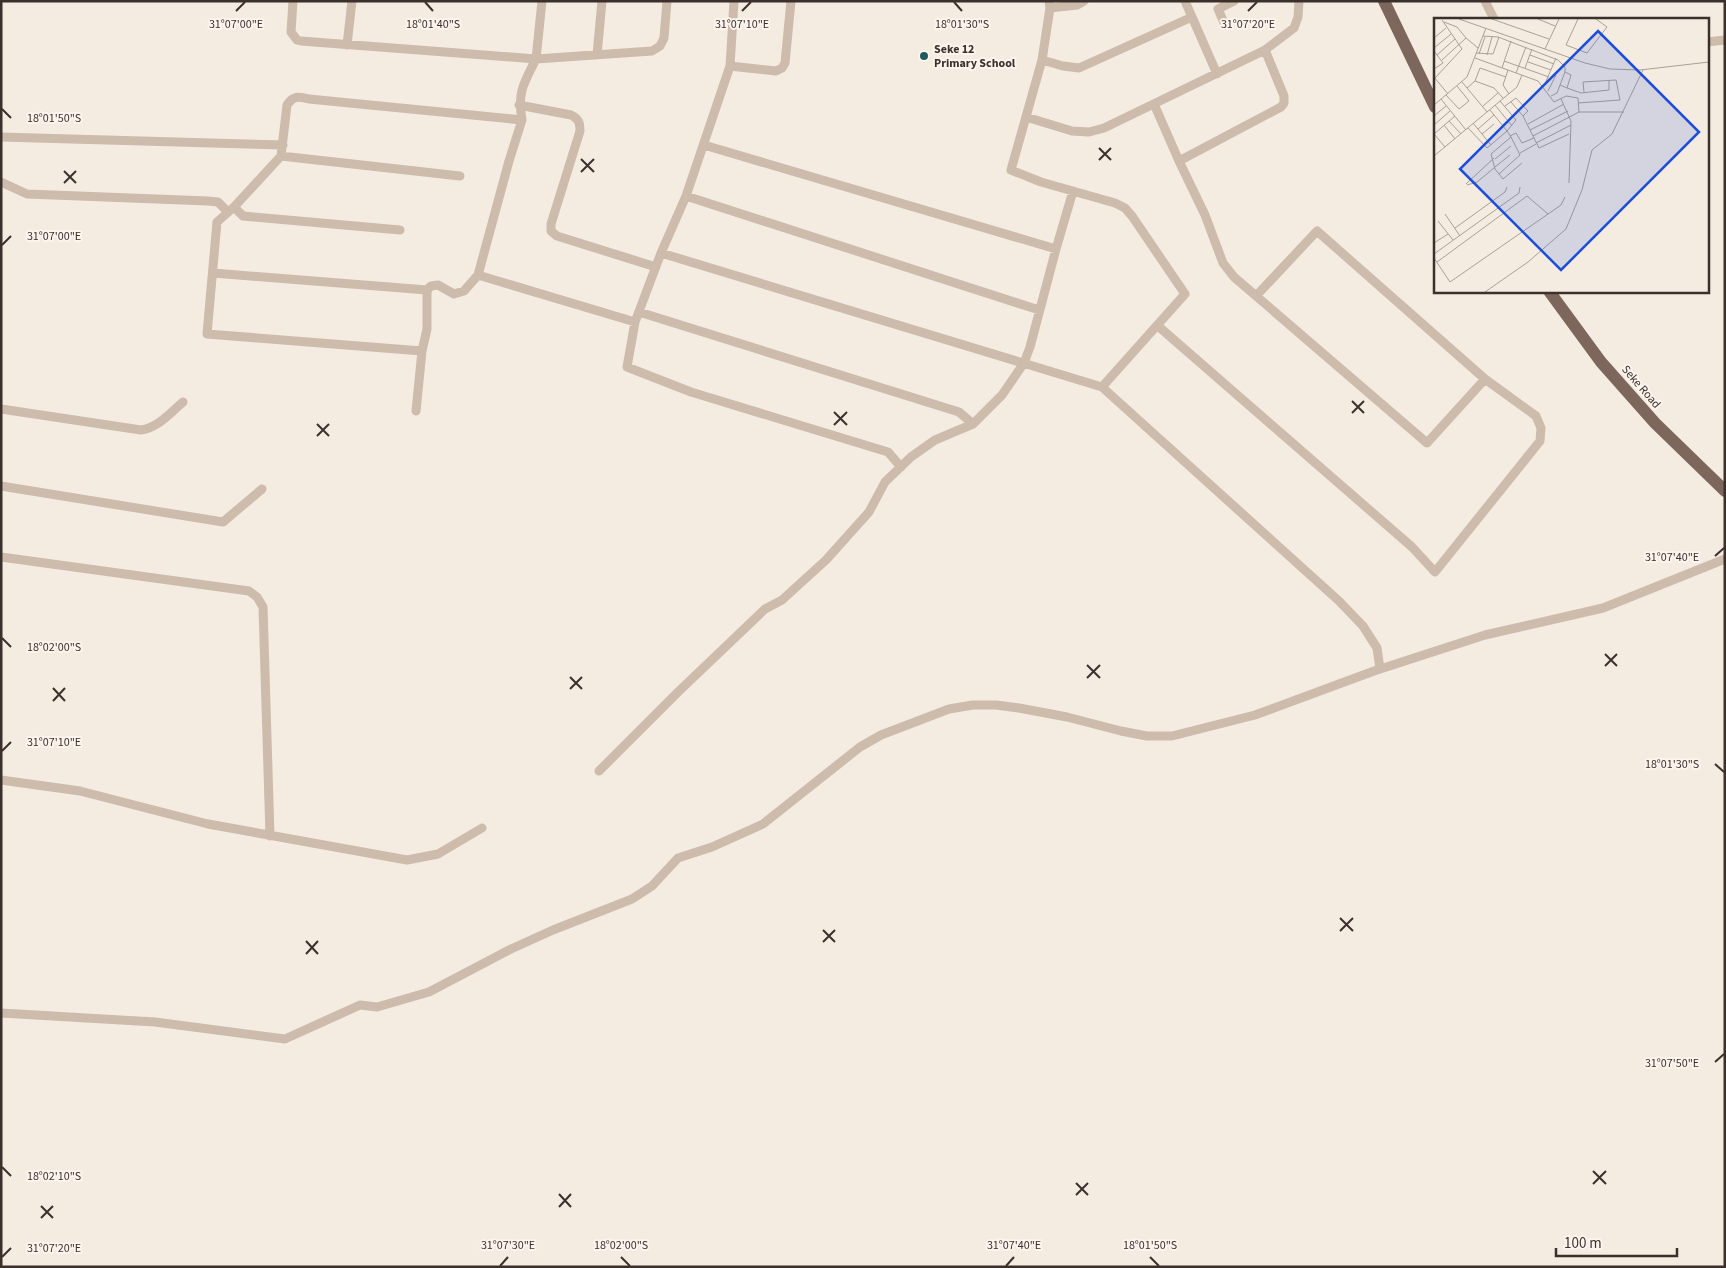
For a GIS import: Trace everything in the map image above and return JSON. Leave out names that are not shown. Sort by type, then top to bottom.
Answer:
[{"type":"main road","points":[[1384,1],[1434,105]]},
{"type":"main road","name":"Seke Road","points":[[1550,292],[1564,314],[1613,376],[1655,423],[1725,491]]},
{"type":"street","points":[[293,1],[291,32],[297,40],[536,59],[652,52],[660,46],[664,38],[667,1]]},
{"type":"street","points":[[347,45],[352,1]]},
{"type":"street","points":[[416,411],[422,351],[427,329],[427,290],[431,286],[438,284],[454,294],[464,291],[478,276],[522,120],[519,105],[522,88],[536,59],[542,1]]},
{"type":"street","points":[[597,55],[602,1]]},
{"type":"street","points":[[734,1],[730,66],[686,196],[635,322],[626,367],[691,392],[888,452],[901,467]]},
{"type":"street","points":[[730,66],[776,71],[782,68],[785,64],[791,1]]},
{"type":"street","points":[[1084,1],[1077,4],[1050,5],[1042,60],[1011,170],[1041,182],[1116,203],[1125,208],[1185,294],[1102,387]]},
{"type":"street","points":[[1185,1],[1217,74]]},
{"type":"street","points":[[1225,25],[1218,9],[1234,1]]},
{"type":"street","points":[[1026,118],[1072,131],[1089,132],[1104,128],[1265,50],[1294,28],[1298,17],[1298,1]]},
{"type":"street","points":[[1485,1],[1494,18]]},
{"type":"street","points":[[1042,60],[1063,66],[1080,68],[1192,17]]},
{"type":"street","points":[[1708,42],[1725,40]]},
{"type":"street","points":[[1179,160],[1282,107],[1284,96],[1265,50]]},
{"type":"street","points":[[422,351],[207,334],[217,222],[231,210],[281,156],[286,106],[291,99],[300,96],[309,99],[522,120]]},
{"type":"street","points":[[1154,104],[1205,215],[1223,263],[1234,277],[1427,443],[1485,379]]},
{"type":"street","points":[[519,105],[571,115],[577,118],[580,124],[580,131],[551,224],[551,231],[557,236],[656,267]]},
{"type":"street","points":[[1,137],[283,145]]},
{"type":"street","points":[[704,145],[1056,249]]},
{"type":"street","points":[[281,156],[460,176]]},
{"type":"street","points":[[1,182],[27,194],[208,201],[218,202],[243,216],[400,230]]},
{"type":"street","points":[[599,771],[677,692],[765,609],[782,600],[826,560],[869,512],[885,482],[911,457],[935,440],[973,424],[1002,395],[1024,363],[1030,347],[1056,249],[1074,191]]},
{"type":"street","points":[[686,196],[1040,310]]},
{"type":"street","points":[[1158,326],[1412,547],[1435,572],[1540,441],[1541,428],[1536,416],[1485,379],[1317,231],[1256,296]]},
{"type":"street","points":[[661,254],[1102,387],[1340,601],[1363,626],[1377,648],[1380,669]]},
{"type":"street","points":[[213,273],[427,290]]},
{"type":"street","points":[[478,276],[635,322]]},
{"type":"street","points":[[639,312],[959,412],[973,424]]},
{"type":"street","points":[[1,409],[141,430],[154,426],[183,402]]},
{"type":"street","points":[[1,486],[222,522],[262,489]]},
{"type":"street","points":[[1,557],[249,592],[257,597],[263,607],[270,836]]},
{"type":"street","points":[[1,1013],[63,1015],[155,1022],[285,1039],[360,1005],[377,1006],[429,992],[511,949],[632,899],[652,886],[678,858],[719,844],[763,824],[860,746],[949,709],[973,705],[996,705],[1067,717],[1147,736],[1172,736],[1255,715],[1380,669],[1485,635],[1602,608],[1725,559]]},
{"type":"street","points":[[1,780],[80,792],[208,824],[407,860],[438,854],[482,828]]},
{"type":"place","name":"Seke 12 Primary School","points":[[924,56]]}]
